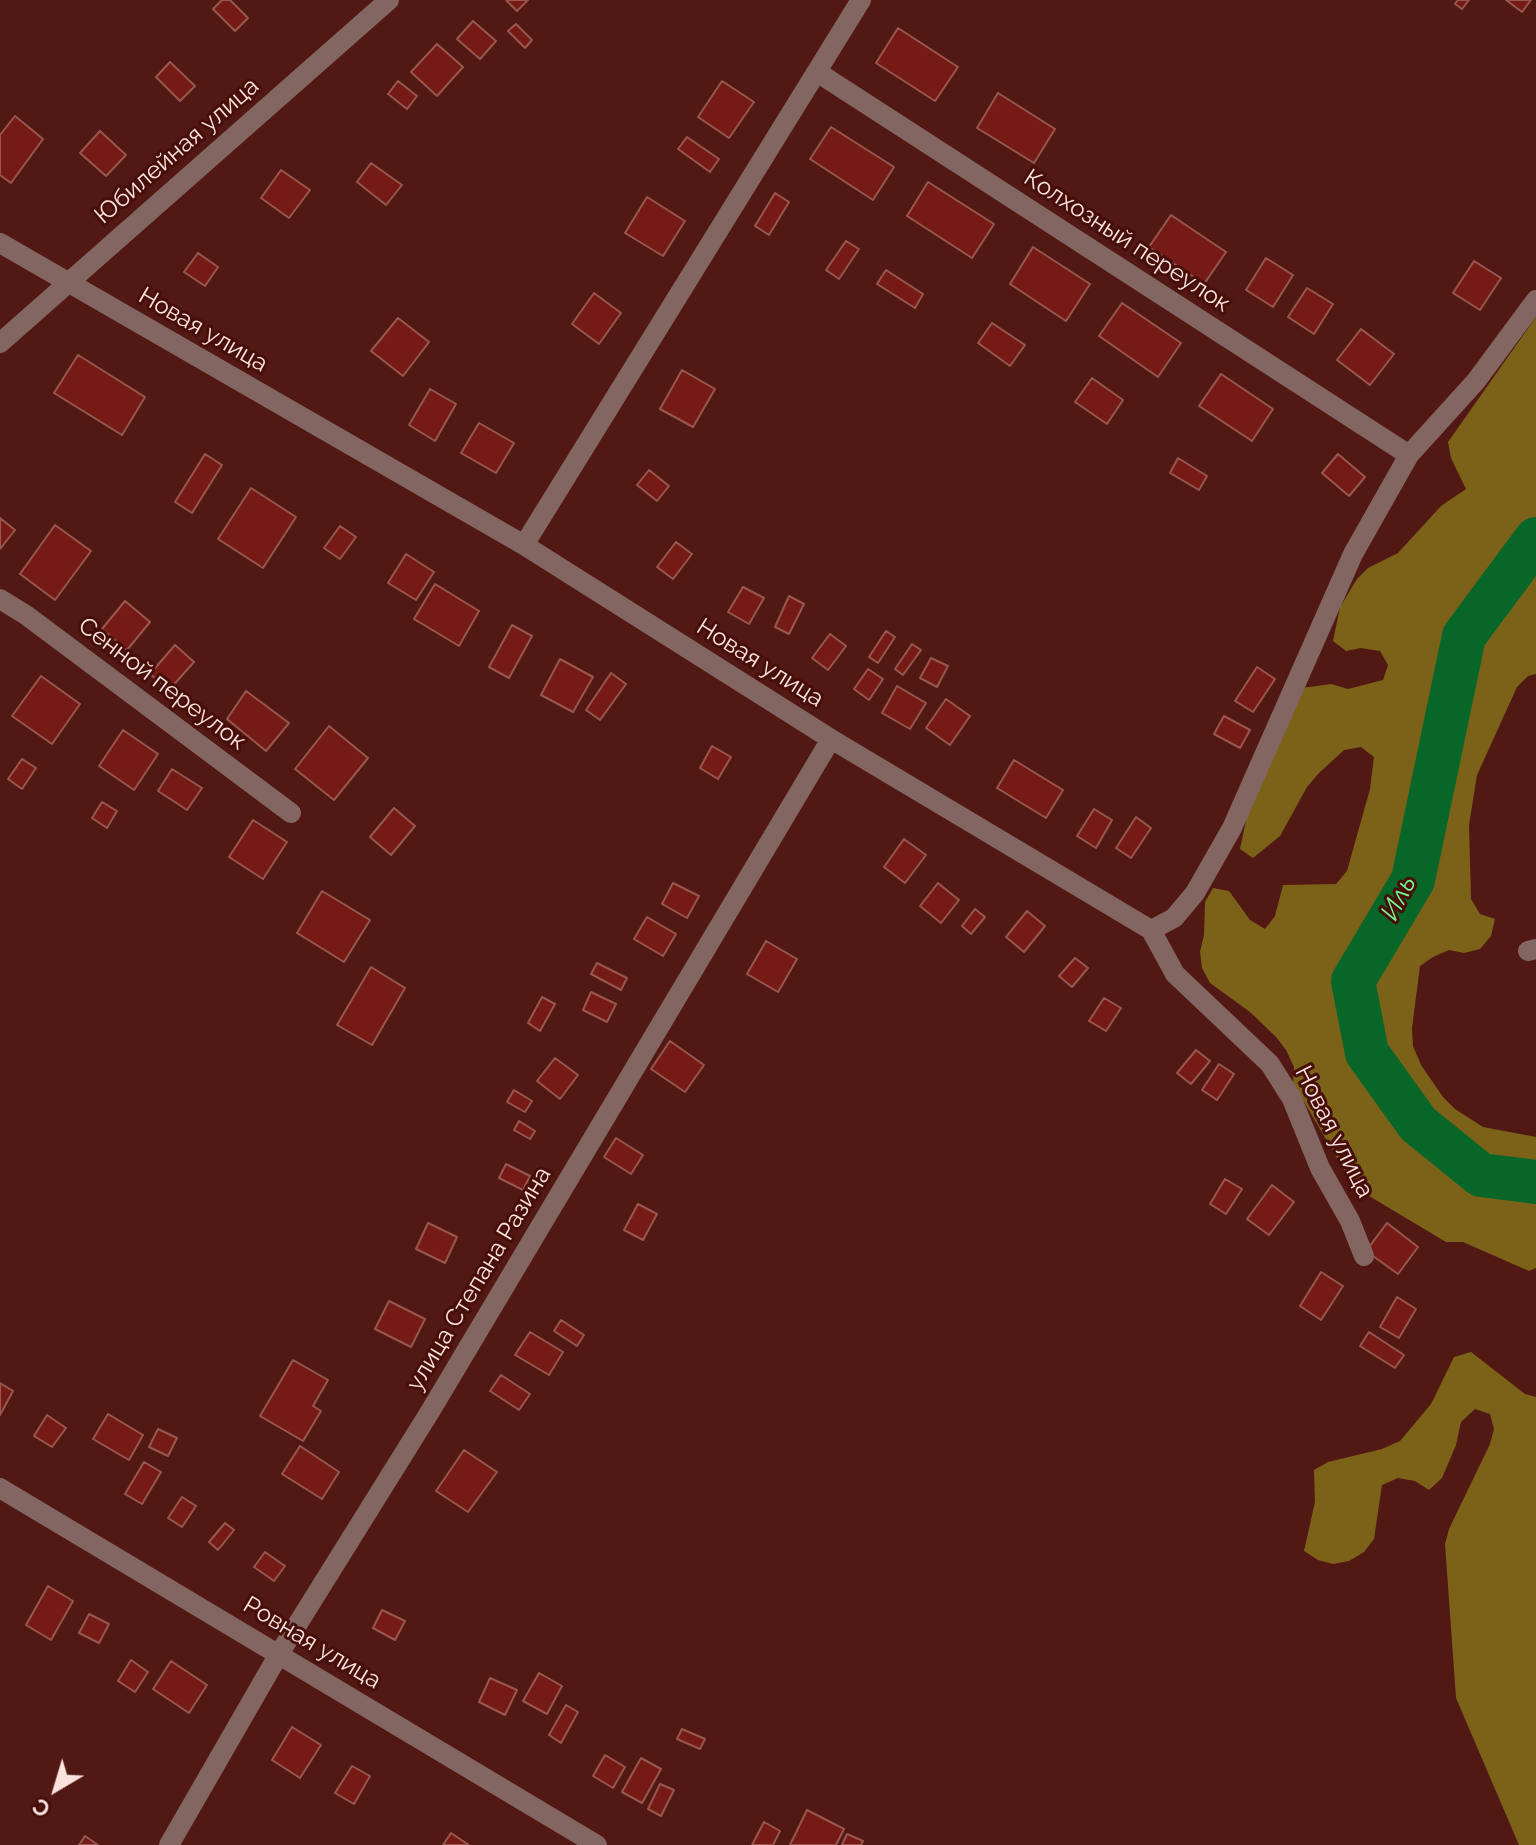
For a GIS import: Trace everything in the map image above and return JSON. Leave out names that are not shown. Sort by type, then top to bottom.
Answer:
[{"type":"street","name":"Юбилейная улица","points":[[0,343],[389,0]]},
{"type":"street","points":[[524,545],[861,0]]},
{"type":"street","name":"Колхозный переулок","points":[[817,72],[1409,455]]},
{"type":"street","name":"Новая улица","points":[[0,243],[524,545],[831,739],[1151,930],[1175,974],[1270,1064],[1292,1099],[1320,1168],[1350,1221],[1364,1256]]},
{"type":"street","points":[[1151,930],[1174,918],[1188,901],[1232,828],[1353,554],[1409,455],[1476,381],[1536,300]]},
{"type":"street","name":"Сенной переулок","points":[[0,599],[26,615],[291,813]]},
{"type":"street","name":"улица Степана Разина","points":[[169,1845],[279,1654],[431,1410],[831,739]]},
{"type":"street","name":"Ровная улица","points":[[0,1488],[597,1845]]},
{"type":"shaded area","points":[[1536,317],[1536,674],[1528,676],[1517,687],[1477,775],[1469,825],[1471,899],[1480,914],[1495,919],[1491,936],[1480,949],[1464,953],[1449,950],[1420,966],[1412,1028],[1413,1046],[1421,1065],[1455,1109],[1483,1127],[1536,1137],[1536,1268],[1529,1271],[1463,1242],[1446,1242],[1354,1187],[1293,1083],[1294,1067],[1286,1050],[1250,1012],[1210,983],[1202,968],[1200,952],[1205,902],[1213,888],[1229,891],[1250,920],[1265,929],[1275,916],[1283,885],[1336,884],[1347,871],[1370,789],[1374,757],[1361,747],[1344,750],[1319,773],[1307,787],[1280,836],[1253,858],[1240,849],[1247,816],[1295,689],[1331,684],[1348,689],[1383,680],[1388,665],[1380,651],[1361,648],[1346,651],[1333,641],[1340,607],[1357,579],[1368,568],[1398,553],[1441,506],[1466,489],[1451,458],[1448,442]]},
{"type":"shaded area","points":[[1471,1352],[1525,1394],[1536,1397],[1536,1845],[1519,1845],[1456,1698],[1445,1544],[1449,1529],[1490,1444],[1494,1429],[1490,1414],[1475,1409],[1461,1422],[1456,1445],[1442,1478],[1429,1490],[1415,1481],[1398,1478],[1382,1485],[1374,1539],[1364,1552],[1349,1561],[1333,1564],[1318,1560],[1304,1551],[1315,1502],[1314,1470],[1328,1462],[1382,1449],[1400,1441],[1431,1404],[1454,1357]]},
{"type":"building","points":[[222,0],[230,0],[248,18],[235,31],[213,9]]},
{"type":"building","points":[[506,0],[528,0],[517,11]]},
{"type":"building","points":[[1458,0],[1469,0],[1462,9],[1455,4]]},
{"type":"building","points":[[1506,0],[1531,0],[1522,12]]},
{"type":"building","points":[[473,21],[496,41],[480,59],[457,39]]},
{"type":"building","points":[[516,24],[532,40],[525,48],[508,31]]},
{"type":"building","points":[[898,28],[958,67],[935,101],[876,63]]},
{"type":"building","points":[[437,44],[463,67],[437,96],[411,72]]},
{"type":"building","points":[[170,62],[195,86],[180,101],[156,77]]},
{"type":"building","points":[[398,81],[417,96],[407,109],[388,94]]},
{"type":"building","points":[[722,81],[754,102],[729,138],[698,117]]},
{"type":"building","points":[[998,93],[1055,129],[1034,163],[977,128]]},
{"type":"building","points":[[15,116],[43,139],[11,183],[0,175],[0,135]]},
{"type":"building","points":[[831,127],[894,167],[873,200],[810,159]]},
{"type":"building","points":[[100,131],[126,155],[106,176],[80,153]]},
{"type":"building","points":[[687,137],[719,159],[710,172],[678,149]]},
{"type":"building","points":[[371,163],[402,185],[386,205],[357,182]]},
{"type":"building","points":[[281,170],[310,190],[289,218],[261,198]]},
{"type":"building","points":[[928,182],[994,224],[972,258],[907,216]]},
{"type":"building","points":[[775,193],[789,202],[769,235],[755,226]]},
{"type":"building","points":[[647,197],[685,221],[663,256],[625,233]]},
{"type":"building","points":[[1171,215],[1226,252],[1204,284],[1149,247]]},
{"type":"building","points":[[846,241],[859,249],[839,279],[826,270]]},
{"type":"building","points":[[1033,247],[1090,284],[1066,321],[1010,284]]},
{"type":"building","points":[[198,253],[218,267],[205,286],[184,272]]},
{"type":"building","points":[[1266,258],[1293,275],[1273,307],[1246,290]]},
{"type":"building","points":[[1474,261],[1501,278],[1480,310],[1453,293]]},
{"type":"building","points":[[886,270],[923,294],[915,308],[877,284]]},
{"type":"building","points":[[1307,288],[1333,304],[1314,334],[1288,317]]},
{"type":"building","points":[[594,293],[621,313],[599,344],[572,324]]},
{"type":"building","points":[[1122,303],[1181,343],[1158,377],[1099,336]]},
{"type":"building","points":[[398,318],[429,342],[403,376],[371,351]]},
{"type":"building","points":[[992,323],[1025,345],[1010,366],[978,343]]},
{"type":"building","points":[[1361,329],[1394,354],[1370,385],[1337,360]]},
{"type":"building","points":[[78,355],[145,397],[122,435],[54,393]]},
{"type":"building","points":[[682,370],[715,389],[693,427],[660,409]]},
{"type":"building","points":[[1221,374],[1273,409],[1252,441],[1199,406]]},
{"type":"building","points":[[1092,378],[1123,400],[1107,424],[1075,402]]},
{"type":"building","points":[[430,389],[456,404],[435,441],[409,425]]},
{"type":"building","points":[[479,423],[514,443],[496,473],[461,453]]},
{"type":"building","points":[[205,454],[222,465],[192,513],[175,502]]},
{"type":"building","points":[[1338,454],[1365,477],[1349,496],[1322,473]]},
{"type":"building","points":[[1178,458],[1207,476],[1199,490],[1170,473]]},
{"type":"building","points":[[649,470],[669,486],[657,501],[637,485]]},
{"type":"building","points":[[251,488],[296,517],[263,568],[218,539]]},
{"type":"building","points":[[0,518],[15,530],[0,549]]},
{"type":"building","points":[[55,525],[91,551],[55,600],[20,574]]},
{"type":"building","points":[[340,526],[356,537],[340,559],[324,548]]},
{"type":"building","points":[[676,542],[692,554],[673,579],[657,567]]},
{"type":"building","points":[[406,554],[434,572],[416,600],[388,583]]},
{"type":"building","points":[[435,584],[479,611],[459,646],[414,619]]},
{"type":"building","points":[[743,587],[764,598],[749,624],[728,612]]},
{"type":"building","points":[[789,596],[804,604],[789,634],[775,627]]},
{"type":"building","points":[[125,601],[150,622],[127,650],[102,629]]},
{"type":"building","points":[[512,625],[532,636],[509,678],[489,667]]},
{"type":"building","points":[[886,631],[895,637],[878,663],[869,657]]},
{"type":"building","points":[[830,634],[846,646],[828,670],[812,658]]},
{"type":"building","points":[[912,644],[921,650],[903,675],[895,669]]},
{"type":"building","points":[[175,645],[194,662],[169,690],[150,674]]},
{"type":"building","points":[[931,658],[948,666],[937,687],[920,678]]},
{"type":"building","points":[[560,659],[593,677],[573,712],[541,695]]},
{"type":"building","points":[[1257,667],[1275,679],[1253,712],[1235,701]]},
{"type":"building","points":[[868,669],[883,679],[869,700],[854,689]]},
{"type":"building","points":[[611,673],[626,684],[600,720],[586,710]]},
{"type":"building","points":[[41,676],[80,704],[52,744],[12,716]]},
{"type":"building","points":[[897,686],[926,703],[910,729],[882,713]]},
{"type":"building","points":[[246,691],[289,723],[266,751],[227,719]]},
{"type":"building","points":[[946,699],[970,716],[950,745],[926,728]]},
{"type":"building","points":[[1224,716],[1250,730],[1240,748],[1214,734]]},
{"type":"building","points":[[329,726],[368,758],[334,800],[295,769]]},
{"type":"building","points":[[123,730],[158,754],[134,790],[99,766]]},
{"type":"building","points":[[712,746],[731,757],[718,779],[700,768]]},
{"type":"building","points":[[22,759],[36,768],[22,789],[8,779]]},
{"type":"building","points":[[1014,760],[1063,790],[1046,818],[997,788]]},
{"type":"building","points":[[172,769],[202,788],[187,810],[158,791]]},
{"type":"building","points":[[102,802],[117,811],[107,828],[92,818]]},
{"type":"building","points":[[394,808],[415,826],[391,855],[370,837]]},
{"type":"building","points":[[1094,809],[1112,820],[1096,848],[1077,836]]},
{"type":"building","points":[[1136,817],[1151,828],[1131,858],[1116,848]]},
{"type":"building","points":[[253,820],[287,842],[263,879],[229,857]]},
{"type":"building","points":[[904,839],[926,855],[905,883],[884,867]]},
{"type":"building","points":[[673,883],[699,896],[687,918],[662,904]]},
{"type":"building","points":[[938,883],[959,900],[941,923],[920,906]]},
{"type":"building","points":[[322,891],[370,920],[344,962],[297,933]]},
{"type":"building","points":[[975,909],[985,917],[971,934],[962,926]]},
{"type":"building","points":[[1027,911],[1045,926],[1024,952],[1006,937]]},
{"type":"building","points":[[647,917],[676,934],[663,956],[634,939]]},
{"type":"building","points":[[766,941],[797,959],[778,992],[747,974]]},
{"type":"building","points":[[1075,958],[1088,968],[1072,987],[1059,976]]},
{"type":"building","points":[[597,963],[627,978],[621,990],[591,974]]},
{"type":"building","points":[[371,967],[405,988],[372,1045],[337,1025]]},
{"type":"building","points":[[591,992],[616,1004],[607,1022],[583,1010]]},
{"type":"building","points":[[542,997],[555,1004],[540,1031],[528,1023]]},
{"type":"building","points":[[1104,998],[1121,1008],[1106,1031],[1089,1021]]},
{"type":"building","points":[[670,1041],[704,1065],[685,1092],[651,1069]]},
{"type":"building","points":[[1196,1050],[1210,1061],[1191,1084],[1177,1073]]},
{"type":"building","points":[[555,1058],[578,1075],[560,1099],[537,1081]]},
{"type":"building","points":[[1219,1064],[1234,1074],[1217,1100],[1202,1090]]},
{"type":"building","points":[[514,1090],[532,1101],[525,1112],[507,1102]]},
{"type":"building","points":[[519,1121],[535,1131],[530,1139],[514,1130]]},
{"type":"building","points":[[616,1138],[643,1155],[631,1174],[604,1157]]},
{"type":"building","points":[[506,1164],[530,1176],[523,1190],[499,1178]]},
{"type":"building","points":[[1225,1179],[1242,1189],[1226,1214],[1210,1204]]},
{"type":"building","points":[[1272,1185],[1294,1202],[1269,1235],[1247,1219]]},
{"type":"building","points":[[638,1204],[657,1214],[643,1240],[624,1230]]},
{"type":"building","points":[[428,1223],[457,1237],[445,1263],[416,1249]]},
{"type":"building","points":[[1387,1223],[1418,1247],[1398,1274],[1366,1251]]},
{"type":"building","points":[[1321,1272],[1343,1286],[1321,1320],[1300,1306]]},
{"type":"building","points":[[1397,1297],[1416,1309],[1399,1338],[1380,1327]]},
{"type":"building","points":[[389,1301],[425,1319],[411,1347],[375,1329]]},
{"type":"building","points":[[561,1320],[584,1335],[577,1346],[554,1331]]},
{"type":"building","points":[[530,1332],[563,1352],[549,1375],[515,1355]]},
{"type":"building","points":[[1369,1332],[1404,1355],[1395,1368],[1360,1346]]},
{"type":"building","points":[[293,1360],[328,1380],[313,1406],[321,1411],[303,1441],[260,1416]]},
{"type":"building","points":[[501,1375],[530,1394],[519,1410],[490,1391]]},
{"type":"building","points":[[0,1383],[13,1391],[0,1415]]},
{"type":"building","points":[[108,1414],[143,1435],[129,1460],[93,1439]]},
{"type":"building","points":[[47,1415],[66,1428],[52,1447],[34,1436]]},
{"type":"building","points":[[158,1429],[177,1438],[168,1456],[149,1447]]},
{"type":"building","points":[[300,1446],[339,1472],[322,1499],[282,1474]]},
{"type":"building","points":[[464,1450],[497,1472],[468,1512],[436,1491]]},
{"type":"building","points":[[144,1462],[161,1472],[142,1504],[125,1494]]},
{"type":"building","points":[[182,1497],[196,1506],[182,1527],[168,1518]]},
{"type":"building","points":[[225,1523],[234,1530],[218,1550],[209,1542]]},
{"type":"building","points":[[265,1552],[285,1566],[274,1581],[254,1567]]},
{"type":"building","points":[[48,1586],[73,1601],[51,1640],[26,1625]]},
{"type":"building","points":[[382,1610],[405,1621],[395,1640],[373,1628]]},
{"type":"building","points":[[89,1614],[109,1624],[99,1643],[79,1633]]},
{"type":"building","points":[[131,1660],[148,1672],[135,1692],[118,1681]]},
{"type":"building","points":[[171,1661],[207,1685],[189,1713],[153,1689]]},
{"type":"building","points":[[539,1673],[562,1686],[547,1714],[523,1701]]},
{"type":"building","points":[[490,1678],[517,1690],[505,1715],[479,1702]]},
{"type":"building","points":[[566,1705],[578,1712],[561,1743],[549,1735]]},
{"type":"building","points":[[292,1727],[321,1745],[300,1778],[272,1760]]},
{"type":"building","points":[[682,1729],[705,1739],[700,1749],[677,1739]]},
{"type":"building","points":[[605,1755],[625,1767],[613,1788],[593,1776]]},
{"type":"building","points":[[641,1758],[661,1769],[642,1803],[622,1792]]},
{"type":"building","points":[[352,1766],[370,1776],[354,1804],[335,1793]]},
{"type":"building","points":[[660,1784],[674,1790],[661,1816],[648,1809]]},
{"type":"building","points":[[807,1810],[844,1829],[836,1845],[790,1845]]},
{"type":"building","points":[[764,1822],[780,1831],[773,1845],[752,1845]]},
{"type":"building","points":[[451,1833],[469,1845],[443,1845]]},
{"type":"building","points":[[847,1834],[863,1841],[861,1845],[842,1845]]},
{"type":"building","points":[[85,1836],[98,1845],[79,1845]]},
{"type":"waterway","name":"Иль","points":[[1536,539],[1464,636],[1413,880],[1353,981],[1367,1053],[1418,1124],[1481,1175],[1536,1182]]}]
